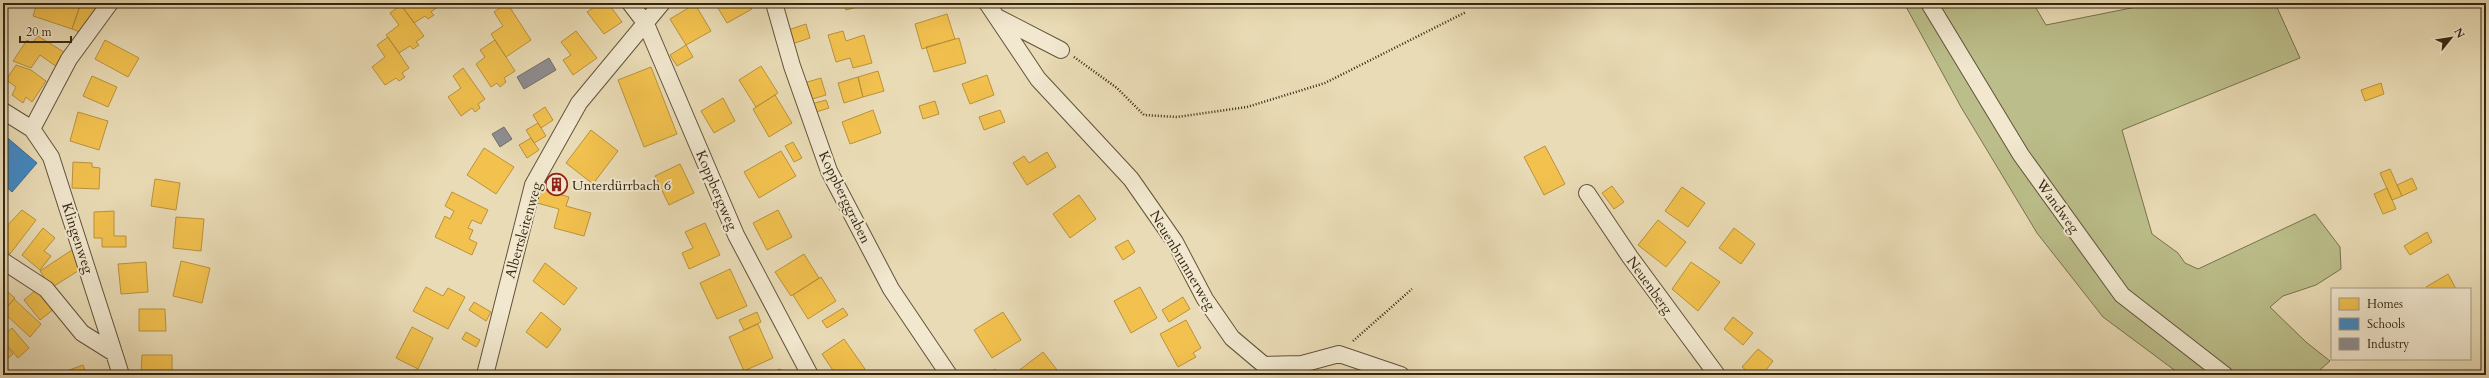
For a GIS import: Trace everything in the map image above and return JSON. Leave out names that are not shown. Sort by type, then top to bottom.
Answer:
[{"type":"street","points":[[32,129],[69,59],[110,3]]},
{"type":"street","name":"Koppbergweg","points":[[630,3],[646,24],[736,235],[810,375]]},
{"type":"street","name":"Albertsleitenweg","points":[[485,375],[533,185],[579,103],[662,3]]},
{"type":"street","name":"Koppberggraben","points":[[774,3],[792,66],[829,171],[891,289],[949,375]]},
{"type":"street","name":"Wandweg","points":[[1929,3],[2021,155],[2122,295],[2225,375]]},
{"type":"street","points":[[991,10],[1061,50]]},
{"type":"street","name":"Neuenbrunnerweg","points":[[991,10],[1038,79],[1131,179],[1175,242],[1205,298],[1232,338],[1264,365],[1302,364],[1339,354]]},
{"type":"street","name":"Klingenweg","points":[[3,111],[32,129],[52,156],[121,375]]},
{"type":"street","name":"Neuenberg","points":[[1587,193],[1630,257],[1717,375]]},
{"type":"street","points":[[3,262],[46,289],[82,333],[114,353]]},
{"type":"street","points":[[1339,354],[1401,375]]},
{"type":"path","points":[[1061,50],[1084,63],[1117,88],[1144,114],[1177,117],[1247,106],[1325,82],[1466,12]]},
{"type":"path","points":[[1339,354],[1412,289]]},
{"type":"green space","points":[[1904,3],[2033,3],[2046,25],[2156,3],[2275,3],[2300,58],[2122,130],[2152,234],[2178,253],[2185,263],[2198,269],[2315,214],[2340,247],[2341,269],[2316,285],[2283,296],[2270,307],[2306,342],[2330,361],[2314,375],[2181,375],[2103,317],[2037,233],[1961,107]]},
{"type":"building: Homes","points":[[37,3],[81,3],[72,29],[33,16]]},
{"type":"building: Homes","points":[[81,3],[99,3],[82,33],[72,29]]},
{"type":"building: Homes","points":[[404,3],[437,3],[439,6],[431,12],[434,15],[428,19],[425,16],[414,23],[401,5]]},
{"type":"building: Homes","points":[[507,3],[531,40],[506,57],[491,34],[503,26],[494,12]]},
{"type":"building: Homes","points":[[600,3],[608,3],[622,22],[604,34],[587,12]]},
{"type":"building: Homes","points":[[715,3],[749,3],[752,9],[727,23]]},
{"type":"building: Homes","points":[[844,3],[871,3],[846,10]]},
{"type":"building: Homes","points":[[695,4],[711,31],[686,45],[670,19]]},
{"type":"building: Homes","points":[[401,5],[424,36],[416,42],[419,45],[413,49],[410,46],[399,53],[386,35],[399,25],[390,13]]},
{"type":"building: Homes","points":[[947,14],[955,39],[922,49],[915,24]]},
{"type":"building: Homes","points":[[806,24],[810,38],[792,44],[788,30]]},
{"type":"building: Homes","points":[[576,31],[597,58],[573,75],[563,60],[571,55],[561,42]]},
{"type":"building: Homes","points":[[843,31],[846,41],[864,35],[872,63],[853,68],[850,58],[836,62],[828,35]]},
{"type":"building: Homes","points":[[38,36],[67,54],[57,67],[40,55],[31,68],[13,61],[27,40],[32,43]]},
{"type":"building: Homes","points":[[388,37],[409,68],[402,73],[405,77],[399,81],[396,78],[385,85],[372,67],[385,57],[377,45]]},
{"type":"building: Homes","points":[[959,38],[966,63],[934,72],[926,47]]},
{"type":"building: Homes","points":[[105,40],[139,58],[128,77],[95,59]]},
{"type":"building: Homes","points":[[495,40],[515,71],[504,78],[506,82],[500,87],[497,83],[491,87],[476,64],[485,57],[480,50]]},
{"type":"building: Homes","points":[[686,45],[693,57],[677,66],[670,55]]},
{"type":"building: Homes","points":[[16,65],[31,70],[46,81],[32,102],[26,97],[23,103],[12,95],[16,87],[6,80]]},
{"type":"building: Homes","points":[[761,66],[778,93],[756,107],[739,80]]},
{"type":"building: Homes","points":[[651,67],[677,134],[644,147],[618,80]]},
{"type":"building: Homes","points":[[463,68],[485,99],[478,104],[480,108],[475,112],[472,108],[461,116],[448,97],[461,88],[453,76]]},
{"type":"building: Homes","points":[[878,71],[884,91],[863,97],[858,77]]},
{"type":"building: Homes","points":[[987,75],[994,95],[970,104],[962,84]]},
{"type":"building: Homes","points":[[92,76],[117,87],[108,107],[83,96]]},
{"type":"building: Homes","points":[[858,77],[863,97],[844,103],[838,83]]},
{"type":"building: Homes","points":[[821,78],[826,95],[809,100],[804,83]]},
{"type":"building: Homes","points":[[2381,83],[2384,94],[2365,101],[2361,90]]},
{"type":"building: Homes","points":[[775,95],[792,123],[769,137],[753,109]]},
{"type":"building: Homes","points":[[723,98],[735,121],[714,133],[701,111]]},
{"type":"building: Homes","points":[[826,100],[829,108],[813,113],[811,104]]},
{"type":"building: Homes","points":[[935,101],[939,114],[923,119],[919,106]]},
{"type":"building: Homes","points":[[545,107],[553,120],[541,128],[533,115]]},
{"type":"building: Homes","points":[[873,110],[881,133],[850,144],[842,122]]},
{"type":"building: Homes","points":[[1000,110],[1005,122],[984,130],[979,117]]},
{"type":"building: Homes","points":[[78,112],[108,121],[99,150],[70,141]]},
{"type":"building: Homes","points":[[538,123],[546,136],[534,143],[526,130]]},
{"type":"building: Homes","points":[[591,130],[618,151],[593,184],[566,163]]},
{"type":"building: Homes","points":[[531,138],[539,150],[527,158],[519,145]]},
{"type":"building: Homes","points":[[793,142],[802,158],[794,162],[785,146]]},
{"type":"building: Homes","points":[[1545,146],[1565,184],[1544,195],[1524,157]]},
{"type":"building: Homes","points":[[484,148],[514,167],[496,194],[467,175]]},
{"type":"building: Homes","points":[[781,151],[796,176],[759,198],[744,172]]},
{"type":"building: Homes","points":[[1047,152],[1056,167],[1027,185],[1013,163],[1024,156],[1029,163]]},
{"type":"building: Homes","points":[[73,162],[92,163],[92,167],[100,168],[99,189],[72,188]]},
{"type":"building: Homes","points":[[680,164],[694,193],[669,205],[655,176]]},
{"type":"building: Homes","points":[[2390,169],[2402,196],[2392,200],[2380,173]]},
{"type":"building: Homes","name":"Unterdürrbach 6","points":[[555,177],[563,180],[559,192],[551,189]]},
{"type":"building: Homes","points":[[2412,178],[2417,189],[2402,196],[2397,185]]},
{"type":"building: Homes","points":[[155,179],[180,183],[176,210],[151,206]]},
{"type":"building: Homes","points":[[1612,186],[1624,202],[1614,209],[1602,193]]},
{"type":"building: Homes","points":[[1682,187],[1705,203],[1688,227],[1665,211]]},
{"type":"building: Homes","points":[[2387,188],[2396,209],[2383,214],[2374,194]]},
{"type":"building: Homes","points":[[541,189],[569,197],[566,206],[591,213],[584,236],[554,228],[559,209],[537,203]]},
{"type":"building: Homes","points":[[452,192],[488,210],[481,224],[472,220],[468,228],[473,230],[469,239],[477,243],[472,255],[435,237],[445,216],[450,219],[454,211],[445,206]]},
{"type":"building: Homes","points":[[1079,195],[1096,219],[1070,238],[1053,214]]},
{"type":"building: Homes","points":[[22,210],[36,220],[10,254],[3,248],[3,230]]},
{"type":"building: Homes","points":[[778,210],[792,237],[767,250],[753,223]]},
{"type":"building: Homes","points":[[114,211],[114,236],[126,236],[126,247],[102,247],[102,238],[94,238],[94,212]]},
{"type":"building: Homes","points":[[176,217],[204,219],[201,251],[173,248]]},
{"type":"building: Homes","points":[[1658,220],[1686,242],[1666,267],[1638,245]]},
{"type":"building: Homes","points":[[705,223],[720,255],[689,269],[682,253],[693,248],[685,232]]},
{"type":"building: Homes","points":[[43,228],[55,238],[44,251],[51,256],[40,270],[22,255]]},
{"type":"building: Homes","points":[[1734,228],[1755,244],[1741,264],[1719,248]]},
{"type":"building: Homes","points":[[2427,232],[2432,242],[2410,255],[2404,246]]},
{"type":"building: Homes","points":[[1128,240],[1135,252],[1123,260],[1115,247]]},
{"type":"building: Homes","points":[[75,248],[81,269],[51,288],[40,271]]},
{"type":"building: Homes","points":[[804,254],[819,278],[791,296],[775,272]]},
{"type":"building: Homes","points":[[181,261],[210,268],[202,303],[173,296]]},
{"type":"building: Homes","points":[[146,262],[148,292],[121,294],[118,264]]},
{"type":"building: Homes","points":[[1691,262],[1720,282],[1698,311],[1672,289]]},
{"type":"building: Homes","points":[[545,263],[577,288],[564,305],[533,281]]},
{"type":"building: Homes","points":[[730,269],[747,306],[717,319],[700,283]]},
{"type":"building: Homes","points":[[2448,274],[2455,288],[2427,288],[2426,287]]},
{"type":"building: Homes","points":[[821,277],[836,301],[808,319],[793,295]]},
{"type":"building: Homes","points":[[426,287],[443,296],[448,288],[465,297],[448,329],[413,311]]},
{"type":"building: Homes","points":[[1140,287],[1157,318],[1131,333],[1114,301]]},
{"type":"building: Homes","points":[[3,288],[15,298],[3,311]]},
{"type":"building: Homes","points":[[37,289],[54,309],[40,320],[24,300]]},
{"type":"building: Homes","points":[[1183,297],[1190,309],[1169,322],[1162,310]]},
{"type":"building: Homes","points":[[14,299],[41,324],[30,337],[3,312]]},
{"type":"building: Homes","points":[[474,302],[491,312],[486,321],[469,310]]},
{"type":"building: Homes","points":[[843,308],[848,315],[827,328],[822,321]]},
{"type":"building: Homes","points":[[139,309],[165,309],[166,331],[139,331]]},
{"type":"building: Homes","points":[[541,312],[561,329],[547,348],[526,332]]},
{"type":"building: Homes","points":[[757,312],[761,322],[744,330],[739,320]]},
{"type":"building: Homes","points":[[1003,312],[1021,340],[992,358],[974,330]]},
{"type":"building: Homes","points":[[1733,317],[1753,333],[1743,345],[1724,329]]},
{"type":"building: Homes","points":[[1186,320],[1201,348],[1193,353],[1196,357],[1178,367],[1160,334]]},
{"type":"building: Homes","points":[[758,324],[773,358],[744,371],[729,337]]},
{"type":"building: Homes","points":[[412,327],[433,338],[418,369],[396,358]]},
{"type":"building: Homes","points":[[12,328],[29,348],[18,358],[3,340],[3,336]]},
{"type":"building: Homes","points":[[466,332],[480,340],[476,347],[462,339]]},
{"type":"building: Homes","points":[[844,339],[865,369],[856,375],[836,375],[822,354]]},
{"type":"building: Homes","points":[[3,342],[13,354],[3,362]]},
{"type":"building: Homes","points":[[1758,349],[1773,361],[1762,375],[1752,375],[1742,367]]},
{"type":"building: Homes","points":[[1043,352],[1061,375],[1013,375]]},
{"type":"building: Homes","points":[[142,355],[172,355],[172,375],[141,375]]},
{"type":"building: Homes","points":[[83,365],[87,375],[56,375]]},
{"type":"building: Homes","points":[[780,369],[783,375],[766,375]]},
{"type":"building: Homes","points":[[995,369],[1000,375],[987,375]]},
{"type":"building: Schools","points":[[3,134],[37,163],[12,192],[3,184],[3,171],[8,166],[3,161]]},
{"type":"building: Industry","points":[[549,58],[556,70],[524,89],[517,77]]},
{"type":"building: Industry","points":[[504,127],[512,139],[500,147],[492,134]]},
{"type":"place","name":"Unterdürrbach 6","points":[[557,185]]}]
